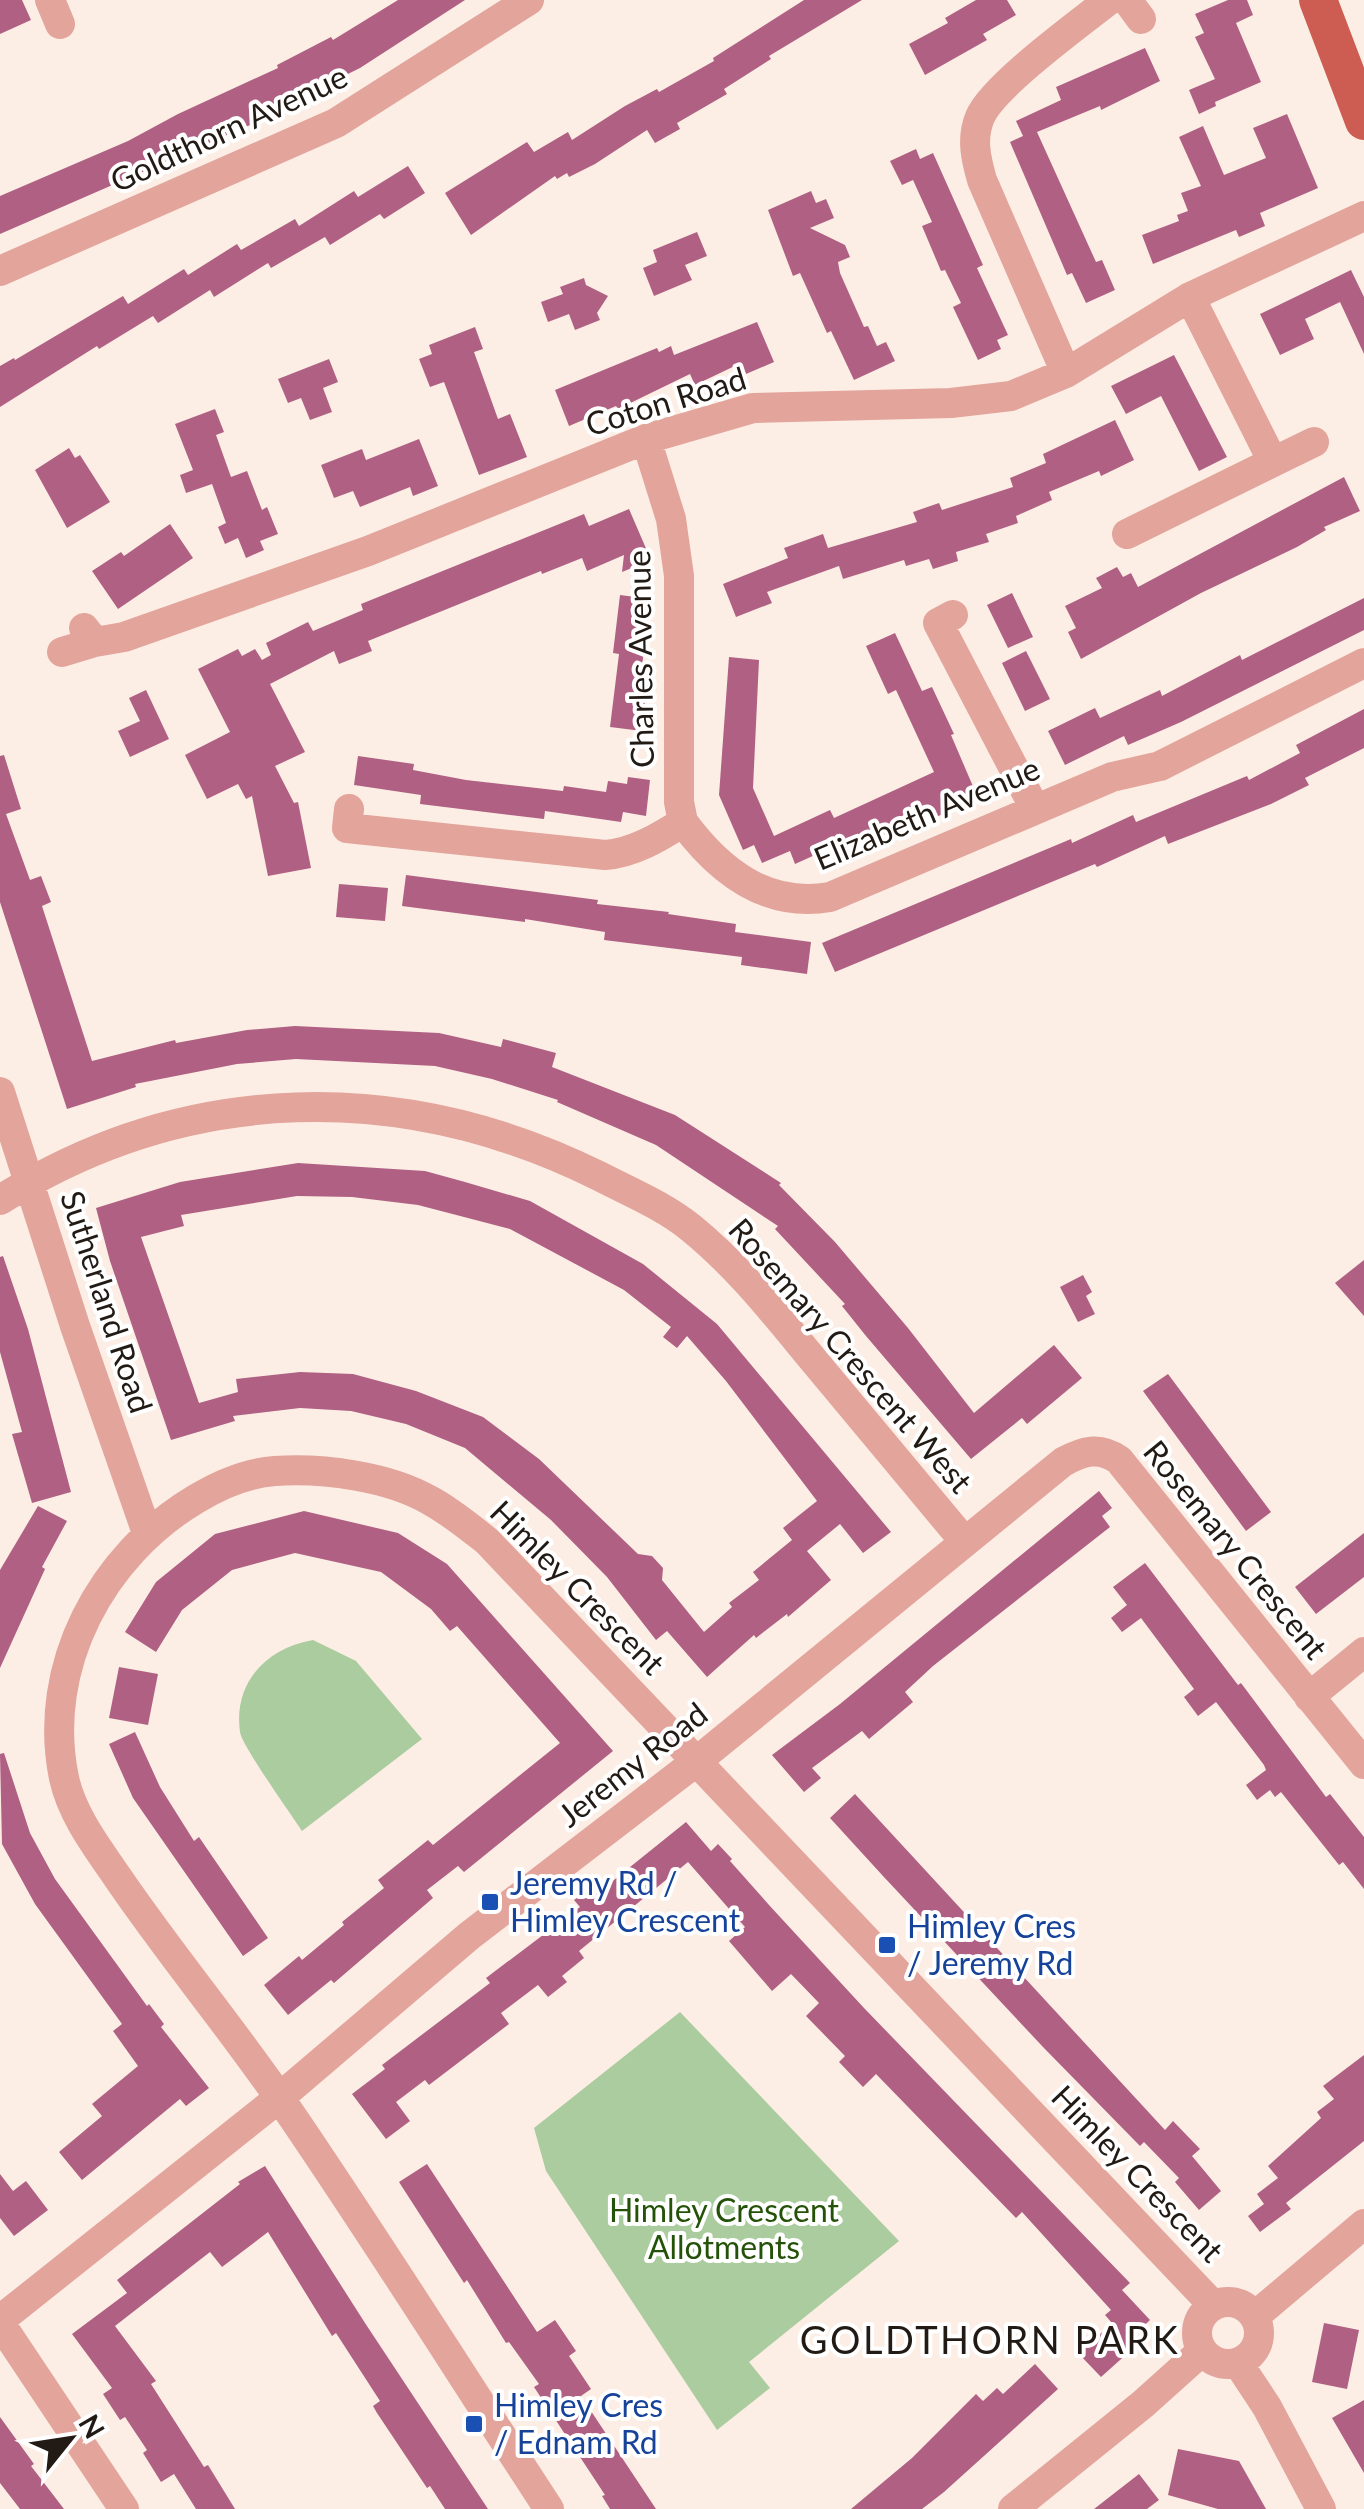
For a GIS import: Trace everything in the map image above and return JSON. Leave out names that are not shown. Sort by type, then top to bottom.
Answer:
[{"type":"main road","points":[[1318,0],[1364,121]]},
{"type":"street","name":"Goldthorn Avenue","points":[[0,271],[336,123],[529,0]]},
{"type":"street","points":[[1066,373],[982,180],[975,138],[979,119],[1000,90],[1109,0]]},
{"type":"street","name":"Coton Road","points":[[62,652],[89,634],[124,638],[368,551],[646,438],[753,408],[985,401],[1011,396],[1066,373],[1190,297],[1364,216]]},
{"type":"street","points":[[1190,297],[1273,462]]},
{"type":"street","name":"Charles Avenue","points":[[646,438],[671,519],[679,576],[679,802],[683,822]]},
{"type":"street","points":[[1127,534],[1149,506],[1273,462],[1314,442]]},
{"type":"street","points":[[938,623],[1034,807]]},
{"type":"street","name":"Elizabeth Avenue","points":[[683,822],[719,864],[750,885],[768,894],[815,899],[830,896],[1034,807],[1112,777],[1160,766],[1364,664]]},
{"type":"street","points":[[346,828],[605,855],[657,838],[683,822]]},
{"type":"street","name":"Sutherland Road","points":[[0,1092],[147,1533]]},
{"type":"street","name":"Rosemary Crescent West","points":[[0,1200],[68,1162],[156,1130],[226,1114],[282,1107],[346,1106],[456,1122],[568,1160],[690,1227],[752,1286],[964,1542]]},
{"type":"street","name":"Rosemary Crescent","points":[[1077,1454],[1100,1450],[1119,1460],[1364,1764]]},
{"type":"street","name":"Jeremy Road","points":[[0,2322],[279,2098],[469,1936],[697,1761],[1062,1462],[1077,1454]]},
{"type":"street","name":"Himley Crescent","points":[[550,2509],[279,2098],[84,1828],[64,1778],[63,1693],[80,1629],[94,1598],[121,1560],[147,1533],[171,1514],[233,1481],[272,1471],[331,1473],[406,1490],[429,1500],[486,1541],[1214,2305]]},
{"type":"street","points":[[1309,1696],[1364,1652]]},
{"type":"street","points":[[1255,2316],[1364,2224]]},
{"type":"street","points":[[1232,2302],[1248,2308],[1255,2316],[1259,2325],[1258,2344],[1248,2358],[1238,2363],[1218,2363],[1202,2351],[1199,2321],[1214,2305],[1232,2302]]},
{"type":"street","points":[[0,2322],[124,2509]]},
{"type":"street","points":[[1013,2509],[1202,2351]]},
{"type":"street","points":[[1238,2363],[1267,2407],[1320,2509]]},
{"type":"green space","points":[[313,1640],[356,1661],[422,1739],[302,1831],[243,1740],[239,1714],[248,1683],[268,1659]]},
{"type":"green space","name":"Himley Crescent Allotments","points":[[680,2012],[899,2241],[749,2362],[770,2388],[717,2430],[546,2171],[534,2128]]},
{"type":"building","points":[[0,0],[22,0],[31,20],[0,34]]},
{"type":"building","points":[[398,0],[465,0],[360,68],[283,106],[285,110],[0,234],[0,196],[128,141],[278,68],[277,65],[331,37],[333,40]]},
{"type":"building","points":[[804,0],[862,0],[769,56],[771,59],[724,89],[727,94],[677,123],[680,129],[655,143],[647,130],[569,177],[567,173],[557,179],[555,176],[471,235],[445,193],[527,142],[534,152],[568,132],[572,140],[625,106],[714,61],[713,58]]},
{"type":"building","points":[[976,0],[1007,0],[1016,15],[983,34],[987,40],[925,75],[909,44],[948,23],[945,18]]},
{"type":"building","points":[[1228,0],[1247,0],[1253,15],[1236,23],[1261,82],[1215,102],[1216,106],[1199,114],[1189,90],[1215,79],[1195,37],[1204,33],[1195,14]]},
{"type":"building","points":[[1145,48],[1160,81],[1101,110],[1100,106],[1037,132],[1096,262],[1102,260],[1115,290],[1086,303],[1072,273],[1067,275],[1010,142],[1023,136],[1016,121],[1061,100],[1056,87]]},
{"type":"building","points":[[1287,114],[1318,188],[1260,213],[1265,226],[1239,237],[1236,230],[1153,264],[1142,235],[1179,221],[1177,215],[1188,211],[1181,193],[1201,186],[1179,137],[1203,126],[1224,175],[1266,158],[1253,128]]},
{"type":"building","points":[[916,149],[920,159],[933,153],[983,265],[977,268],[1008,335],[997,340],[1001,349],[978,360],[953,307],[961,303],[945,270],[941,271],[922,226],[932,222],[913,180],[902,185],[890,161]]},
{"type":"building","points":[[408,166],[425,193],[384,219],[380,214],[330,245],[325,237],[271,268],[268,263],[214,297],[210,290],[158,323],[153,316],[0,407],[0,366],[123,296],[128,304],[184,269],[188,275],[237,244],[241,250],[295,219],[299,226],[354,191],[358,197]]},
{"type":"building","points":[[811,191],[816,203],[826,199],[834,218],[810,228],[845,245],[850,257],[838,262],[840,273],[864,327],[868,326],[877,346],[886,342],[895,361],[854,380],[800,273],[793,276],[768,210]]},
{"type":"building","points":[[697,232],[707,256],[685,265],[692,280],[654,296],[643,268],[657,262],[653,250]]},
{"type":"building","points":[[1351,270],[1364,297],[1364,354],[1340,302],[1305,319],[1314,339],[1280,355],[1260,314]]},
{"type":"building","points":[[584,278],[586,285],[608,296],[597,313],[600,320],[575,330],[569,314],[548,322],[541,302],[563,294],[560,287]]},
{"type":"building","points":[[757,322],[774,362],[746,374],[741,363],[695,385],[690,374],[618,409],[616,406],[569,426],[555,390],[657,348],[659,352],[671,346],[674,355]]},
{"type":"building","points":[[475,327],[483,349],[474,352],[498,419],[510,414],[527,457],[479,475],[444,382],[430,387],[419,359],[432,354],[429,345]]},
{"type":"building","points":[[1174,355],[1227,457],[1199,471],[1161,396],[1126,414],[1111,386]]},
{"type":"building","points":[[329,359],[338,382],[323,388],[332,412],[310,420],[301,398],[288,403],[278,379]]},
{"type":"building","points":[[215,409],[224,432],[216,435],[231,477],[247,471],[262,510],[267,507],[278,534],[260,541],[264,550],[246,558],[238,538],[225,544],[218,527],[226,523],[212,484],[186,493],[180,475],[193,470],[175,424]]},
{"type":"building","points":[[1115,420],[1134,460],[1101,476],[1099,471],[1049,492],[1052,500],[1016,516],[1018,523],[986,534],[989,542],[956,552],[958,561],[933,569],[929,559],[906,566],[904,560],[843,579],[839,566],[767,592],[772,603],[736,617],[723,584],[788,558],[784,548],[823,534],[828,548],[917,522],[913,512],[939,503],[942,510],[1013,487],[1010,478],[1046,463],[1043,454]]},
{"type":"building","points":[[419,439],[438,486],[413,496],[410,487],[360,507],[353,491],[334,498],[321,465],[362,449],[366,460]]},
{"type":"building","points":[[69,448],[75,458],[80,455],[110,502],[67,528],[35,470]]},
{"type":"building","points":[[1344,477],[1360,511],[1081,659],[1068,632],[1076,628],[1065,606],[1102,588],[1096,578],[1117,567],[1123,577],[1131,573],[1138,587]]},
{"type":"building","points":[[629,509],[651,560],[622,572],[624,555],[587,571],[582,558],[542,574],[541,571],[368,641],[372,651],[339,664],[334,651],[270,684],[305,752],[275,766],[294,803],[298,802],[311,868],[268,876],[252,796],[246,799],[238,784],[207,799],[185,755],[230,732],[198,669],[238,649],[242,656],[255,649],[262,660],[271,655],[266,643],[308,622],[313,631],[363,610],[361,604],[584,514],[589,526]]},
{"type":"building","points":[[170,524],[193,558],[118,609],[92,571],[121,552],[124,556]]},
{"type":"building","points":[[1012,593],[1033,637],[1008,648],[987,605]]},
{"type":"building","points":[[620,595],[650,599],[641,675],[648,676],[642,731],[610,727],[619,654],[613,653]]},
{"type":"building","points":[[1364,598],[1364,630],[1128,745],[1124,736],[1065,765],[1048,731],[1095,708],[1100,718],[1160,690],[1162,696]]},
{"type":"building","points":[[895,633],[922,691],[932,687],[978,798],[934,818],[931,813],[862,845],[857,836],[795,864],[790,851],[762,863],[754,845],[743,850],[719,795],[729,657],[759,660],[753,788],[774,836],[830,810],[834,818],[934,772],[896,690],[888,694],[866,646]]},
{"type":"building","points":[[1026,651],[1050,699],[1025,711],[1002,663]]},
{"type":"building","points":[[146,690],[169,739],[130,757],[118,731],[140,721],[129,698]]},
{"type":"building","points":[[1364,709],[1364,748],[1305,778],[1309,785],[1271,804],[1168,844],[1165,836],[835,972],[822,943],[1133,815],[1136,822],[1247,776],[1249,780],[1300,753],[1296,745]]},
{"type":"building","points":[[4,755],[21,809],[6,814],[30,880],[41,876],[51,902],[42,906],[92,1061],[175,1040],[176,1043],[295,1026],[439,1033],[501,1047],[503,1039],[556,1053],[552,1067],[675,1115],[781,1183],[908,1328],[974,1413],[1054,1345],[1082,1378],[1027,1424],[1022,1418],[971,1459],[866,1336],[842,1306],[845,1304],[775,1229],[778,1226],[656,1145],[558,1100],[492,1079],[435,1066],[296,1059],[237,1064],[135,1084],[136,1087],[67,1109],[0,902],[0,756]]},
{"type":"building","points":[[358,756],[414,764],[413,770],[466,780],[563,791],[564,786],[606,792],[608,781],[627,784],[628,777],[650,780],[646,816],[623,812],[621,822],[545,811],[544,819],[420,804],[421,795],[354,785]]},
{"type":"building","points":[[406,875],[598,900],[597,904],[736,924],[735,932],[811,942],[807,974],[741,965],[742,957],[604,940],[605,932],[402,906]]},
{"type":"building","points":[[339,884],[388,888],[385,921],[336,917]]},
{"type":"building","points":[[298,1163],[425,1171],[530,1201],[643,1264],[717,1324],[891,1532],[863,1553],[840,1524],[807,1551],[831,1580],[788,1617],[787,1614],[756,1638],[754,1635],[707,1677],[667,1631],[656,1640],[607,1577],[551,1520],[465,1448],[406,1424],[351,1411],[300,1408],[233,1416],[235,1421],[171,1440],[96,1208],[180,1182]],"holes":[[[297,1196],[352,1197],[418,1205],[510,1229],[624,1290],[671,1327],[663,1337],[677,1348],[687,1336],[726,1381],[817,1501],[783,1528],[792,1540],[753,1572],[759,1580],[729,1603],[732,1607],[704,1632],[662,1580],[663,1568],[652,1556],[638,1554],[539,1459],[483,1417],[416,1391],[353,1374],[300,1372],[236,1379],[238,1392],[199,1403],[141,1237],[184,1226],[181,1215]]]},
{"type":"building","points":[[3,1256],[28,1329],[71,1492],[32,1503],[12,1434],[22,1432],[0,1352]]},
{"type":"building","points":[[1364,1260],[1364,1316],[1335,1283]]},
{"type":"building","points":[[1083,1275],[1092,1292],[1086,1296],[1095,1314],[1078,1322],[1060,1287]]},
{"type":"building","points":[[1168,1374],[1271,1512],[1246,1531],[1143,1391]]},
{"type":"building","points":[[1099,1491],[1112,1508],[1102,1516],[1110,1527],[933,1666],[905,1692],[913,1702],[869,1739],[862,1731],[812,1768],[821,1778],[804,1792],[772,1755],[840,1704]]},
{"type":"building","points":[[38,1506],[67,1521],[42,1567],[45,1569],[0,1668],[0,1570]]},
{"type":"building","points":[[304,1511],[398,1533],[447,1564],[613,1751],[464,1872],[458,1866],[427,1890],[433,1898],[334,1983],[331,1980],[288,2015],[264,1985],[344,1925],[342,1922],[384,1888],[378,1880],[428,1840],[433,1845],[560,1743],[457,1626],[450,1631],[431,1609],[381,1572],[295,1553],[232,1570],[182,1610],[156,1652],[125,1632],[156,1582],[215,1534]]},
{"type":"building","points":[[1364,1533],[1364,1577],[1316,1614],[1295,1587]]},
{"type":"building","points":[[1145,1563],[1326,1797],[1330,1794],[1364,1837],[1364,1889],[1343,1862],[1339,1865],[1281,1792],[1275,1797],[1270,1790],[1257,1800],[1246,1785],[1266,1770],[1264,1765],[1216,1702],[1198,1716],[1184,1697],[1194,1689],[1141,1618],[1122,1632],[1111,1618],[1127,1605],[1113,1587]]},
{"type":"building","points":[[119,1667],[158,1674],[148,1725],[109,1718]]},
{"type":"building","points":[[135,1732],[160,1787],[194,1841],[199,1837],[268,1938],[243,1956],[133,1798],[109,1744]]},
{"type":"building","points":[[4,1753],[30,1833],[55,1879],[209,2088],[186,2106],[180,2099],[82,2180],[59,2152],[102,2116],[92,2104],[138,2066],[113,2031],[122,2024],[35,1904],[2,1844],[0,1754]]},
{"type":"building","points":[[855,1794],[1165,2130],[1173,2121],[1200,2149],[1192,2156],[1221,2191],[1199,2210],[1175,2182],[1179,2178],[1144,2142],[1140,2146],[883,1876],[830,1818]]},
{"type":"building","points":[[686,1822],[711,1851],[718,1844],[864,2008],[1130,2283],[1122,2290],[1150,2320],[1133,2336],[1139,2343],[1101,2377],[1079,2354],[1112,2323],[1105,2315],[1111,2310],[1022,2212],[1016,2218],[876,2074],[863,2087],[839,2062],[845,2056],[806,2016],[819,2003],[791,1974],[772,1991],[729,1941],[745,1927],[688,1862],[579,1951],[584,1958],[562,1976],[567,1982],[548,1997],[538,1985],[501,2013],[509,2024],[429,2085],[425,2080],[396,2102],[410,2121],[386,2139],[352,2094],[385,2069],[382,2065],[490,1983],[486,1978],[580,1907],[574,1900],[594,1885],[599,1892]]},
{"type":"building","points":[[1364,2055],[1364,2141],[1286,2203],[1291,2209],[1260,2232],[1248,2216],[1264,2204],[1257,2194],[1278,2178],[1268,2166],[1321,2118],[1317,2112],[1334,2099],[1323,2086]]},
{"type":"building","points":[[427,2164],[537,2332],[555,2320],[576,2351],[569,2356],[591,2389],[581,2396],[656,2509],[610,2509],[602,2496],[605,2495],[534,2387],[539,2384],[506,2343],[467,2280],[464,2283],[399,2182]]},
{"type":"building","points":[[265,2166],[488,2509],[445,2509],[430,2486],[427,2488],[373,2406],[380,2401],[336,2333],[332,2336],[268,2232],[222,2267],[210,2252],[115,2326],[156,2381],[151,2384],[235,2509],[196,2509],[174,2474],[161,2482],[143,2453],[147,2450],[125,2417],[120,2420],[103,2394],[112,2388],[72,2334],[127,2293],[117,2280],[238,2182]]},
{"type":"building","points":[[0,2174],[13,2191],[26,2181],[48,2210],[14,2236],[0,2218]]},
{"type":"building","points":[[1324,2323],[1359,2330],[1347,2389],[1312,2382]]},
{"type":"building","points":[[1035,2364],[1058,2389],[944,2492],[922,2509],[851,2509],[912,2458],[976,2394],[983,2401],[997,2388],[1003,2394]]},
{"type":"building","points":[[1364,2400],[1364,2473],[1332,2418]]},
{"type":"building","points":[[0,2417],[64,2509],[20,2509],[0,2483]]},
{"type":"building","points":[[1178,2449],[1239,2461],[1266,2509],[1218,2509],[1168,2495]]},
{"type":"building","points":[[1139,2474],[1159,2500],[1147,2509],[1094,2509]]},
{"type":"place","name":"Jeremy Rd / Himley Crescent","points":[[490,1902]]},
{"type":"place","name":"Himley Cres / Jeremy Rd","points":[[887,1945]]},
{"type":"place","name":"Himley Cres / Ednam Rd","points":[[474,2424]]},
{"type":"district","name":"GOLDTHORN PARK","points":[[990,2341]]}]
